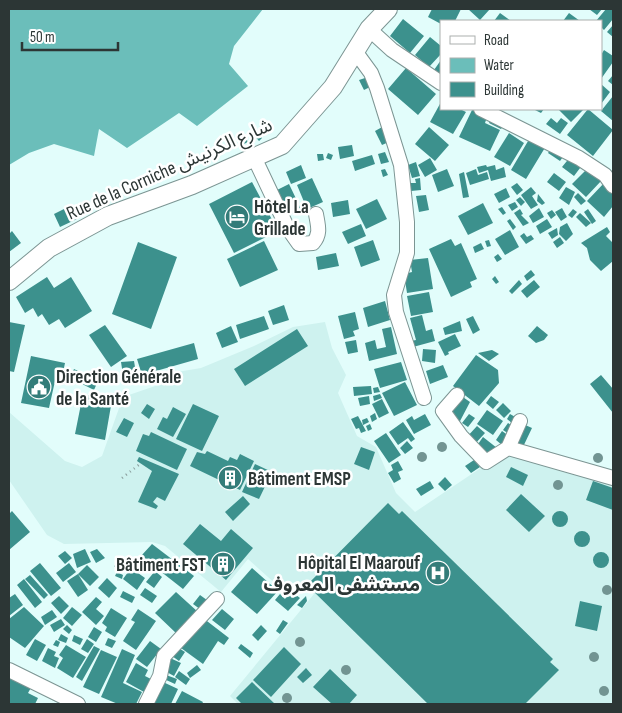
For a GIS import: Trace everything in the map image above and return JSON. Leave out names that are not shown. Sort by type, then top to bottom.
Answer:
[{"type":"main road","name":"Rue de la Corniche شارع الكرنيش","points":[[9,281],[49,248],[108,216],[192,185],[282,145],[333,87],[369,29],[388,9]]},
{"type":"street","points":[[369,29],[392,50],[440,82]]},
{"type":"street","points":[[355,51],[371,73],[378,88],[401,165],[408,222],[407,253],[394,295],[396,312],[424,398]]},
{"type":"street","points":[[483,110],[579,158],[605,175],[613,186]]},
{"type":"street","points":[[254,157],[287,227],[299,244],[313,243],[317,238],[319,229],[316,214]]},
{"type":"street","points":[[457,395],[443,411],[460,436],[486,462],[508,448],[520,421]]},
{"type":"street","points":[[508,448],[613,478]]},
{"type":"street","points":[[146,704],[160,676],[164,656],[217,599]]},
{"type":"street","points":[[9,670],[78,704]]},
{"type":"path","points":[[122,478],[140,464]]},
{"type":"shaded area","name":"Hôpital El Maarouf مستشفى المعروف","points":[[325,322],[332,348],[346,375],[338,393],[357,436],[376,447],[396,493],[415,512],[506,451],[613,480],[613,704],[238,704],[230,696],[314,594],[278,586],[248,559],[221,592],[165,546],[152,542],[64,544],[47,535],[9,480],[9,412],[65,461],[82,467],[102,456],[123,397],[164,383],[177,372],[201,368],[293,327]]},
{"type":"water","points":[[9,9],[263,9],[234,46],[229,64],[248,86],[197,126],[179,113],[127,148],[99,129],[94,156],[54,144],[29,153],[9,165]]},
{"type":"building","points":[[432,9],[461,9],[456,20],[440,20],[440,23],[428,17]]},
{"type":"building","points":[[468,9],[490,9],[480,20]]},
{"type":"building","points":[[589,9],[602,9],[597,15]]},
{"type":"building","points":[[606,9],[613,9],[613,19],[604,30],[602,28],[602,20],[597,20]]},
{"type":"building","points":[[500,13],[510,20],[495,20]]},
{"type":"building","points":[[569,13],[579,20],[564,20]]},
{"type":"building","points":[[403,19],[424,36],[410,53],[390,36]]},
{"type":"building","points":[[613,25],[613,37],[607,32]]},
{"type":"building","points":[[430,37],[440,45],[440,55],[429,67],[415,55]]},
{"type":"building","points":[[604,50],[613,56],[613,62],[602,78],[602,53]]},
{"type":"building","points":[[440,61],[440,74],[434,70]]},
{"type":"building","points":[[406,68],[436,94],[418,115],[388,89]]},
{"type":"building","points":[[613,75],[613,85],[608,81]]},
{"type":"building","points":[[368,77],[372,86],[364,90],[359,80]]},
{"type":"building","points":[[602,85],[610,92],[602,103]]},
{"type":"building","points":[[613,96],[613,121],[601,111]]},
{"type":"building","points":[[440,104],[440,110],[462,110],[466,112],[453,134],[430,122]]},
{"type":"building","points":[[472,110],[487,117],[485,123],[500,130],[490,151],[459,137]]},
{"type":"building","points":[[559,110],[583,110],[571,122]]},
{"type":"building","points":[[587,110],[613,130],[593,156],[567,135]]},
{"type":"building","points":[[492,117],[505,123],[501,129],[489,123]]},
{"type":"building","points":[[551,118],[557,123],[561,118],[568,123],[560,134],[546,124]]},
{"type":"building","points":[[384,126],[391,141],[382,145],[375,131]]},
{"type":"building","points":[[429,127],[449,145],[435,161],[415,144]]},
{"type":"building","points":[[256,130],[262,138],[259,141],[252,133]]},
{"type":"building","points":[[509,133],[524,143],[510,166],[494,157]]},
{"type":"building","points":[[244,135],[248,142],[242,145],[238,138]]},
{"type":"building","points":[[531,136],[546,146],[526,179],[511,170]]},
{"type":"building","points":[[352,145],[354,156],[340,159],[338,147]]},
{"type":"building","points":[[553,146],[565,154],[560,161],[548,153]]},
{"type":"building","points":[[385,152],[389,162],[381,164],[378,154]]},
{"type":"building","points":[[328,153],[333,155],[331,160],[326,158]]},
{"type":"building","points":[[317,154],[323,154],[324,160],[318,161]]},
{"type":"building","points":[[372,155],[375,164],[355,171],[352,161]]},
{"type":"building","points":[[571,156],[583,164],[574,176],[562,167]]},
{"type":"building","points":[[430,158],[437,170],[425,177],[418,165]]},
{"type":"building","points":[[416,162],[420,176],[412,178],[408,165]]},
{"type":"building","points":[[301,165],[306,178],[291,184],[286,172]]},
{"type":"building","points":[[486,165],[487,167],[495,165],[496,170],[504,167],[506,177],[491,181],[488,170],[479,173],[477,167]]},
{"type":"building","points":[[589,167],[602,180],[586,197],[572,184]]},
{"type":"building","points":[[385,169],[388,175],[383,177],[381,170]]},
{"type":"building","points":[[447,169],[454,186],[438,192],[432,175]]},
{"type":"building","points":[[476,169],[478,175],[487,172],[489,179],[470,185],[466,173]]},
{"type":"building","points":[[464,172],[469,197],[463,198],[459,174]]},
{"type":"building","points":[[554,173],[566,182],[559,191],[547,182]]},
{"type":"building","points":[[312,178],[323,202],[307,209],[297,185]]},
{"type":"building","points":[[420,178],[421,190],[411,191],[410,183],[416,183],[415,179]]},
{"type":"building","points":[[252,182],[278,231],[234,253],[209,204]]},
{"type":"building","points":[[605,182],[613,190],[613,206],[604,217],[587,201]]},
{"type":"building","points":[[517,183],[523,190],[517,195],[511,187]]},
{"type":"building","points":[[289,184],[301,209],[290,215],[277,190]]},
{"type":"building","points":[[531,187],[536,193],[532,196],[538,205],[531,209],[521,195]]},
{"type":"building","points":[[566,187],[575,192],[569,205],[559,198]]},
{"type":"building","points":[[506,188],[510,197],[499,203],[494,194]]},
{"type":"building","points":[[578,193],[586,201],[581,205],[574,197]]},
{"type":"building","points":[[538,194],[545,203],[542,205],[537,201]]},
{"type":"building","points":[[426,195],[429,210],[419,212],[416,196]]},
{"type":"building","points":[[520,197],[525,202],[521,206],[516,200]]},
{"type":"building","points":[[377,199],[387,219],[366,229],[356,209]]},
{"type":"building","points":[[348,200],[350,214],[333,217],[331,203]]},
{"type":"building","points":[[515,202],[518,207],[512,211],[508,205]]},
{"type":"building","points":[[483,203],[493,223],[468,235],[458,216]]},
{"type":"building","points":[[70,206],[77,219],[60,227],[54,214]]},
{"type":"building","points":[[502,207],[506,213],[503,215],[498,209]]},
{"type":"building","points":[[539,208],[544,217],[533,223],[529,216]]},
{"type":"building","points":[[562,208],[567,217],[561,221],[555,212]]},
{"type":"building","points":[[520,209],[523,214],[521,215],[529,223],[523,226],[514,213]]},
{"type":"building","points":[[573,209],[577,212],[572,218],[568,215]]},
{"type":"building","points":[[588,209],[596,221],[592,224],[584,212]]},
{"type":"building","points":[[552,210],[556,215],[551,219],[547,213]]},
{"type":"building","points":[[580,213],[591,223],[586,227],[576,217]]},
{"type":"building","points":[[510,219],[516,227],[513,230],[507,221]]},
{"type":"building","points":[[547,219],[552,227],[540,234],[536,226]]},
{"type":"building","points":[[567,223],[573,234],[566,241],[559,234],[560,227]]},
{"type":"building","points":[[361,224],[366,236],[348,244],[342,232]]},
{"type":"building","points":[[607,227],[610,232],[606,236],[613,243],[613,261],[601,271],[590,260],[587,248],[581,243]]},
{"type":"building","points":[[557,228],[558,235],[552,239],[548,233]]},
{"type":"building","points":[[510,230],[519,247],[505,255],[495,239]]},
{"type":"building","points":[[12,231],[21,243],[9,252],[9,234]]},
{"type":"building","points":[[524,233],[527,237],[531,235],[534,239],[526,244],[520,236]]},
{"type":"building","points":[[560,237],[564,243],[557,248],[553,242]]},
{"type":"building","points":[[451,239],[455,246],[461,243],[477,279],[470,282],[472,287],[451,297],[429,249]]},
{"type":"building","points":[[373,240],[380,260],[361,267],[354,247]]},
{"type":"building","points":[[489,240],[491,246],[487,247],[485,241]]},
{"type":"building","points":[[264,241],[278,270],[240,287],[227,259]]},
{"type":"building","points":[[138,242],[177,257],[151,329],[112,314]]},
{"type":"building","points":[[481,243],[484,249],[475,253],[473,247]]},
{"type":"building","points":[[336,253],[339,266],[318,270],[316,257]]},
{"type":"building","points":[[498,254],[502,259],[497,262],[494,257]]},
{"type":"building","points":[[428,258],[433,289],[407,293],[404,274],[412,272],[410,260]]},
{"type":"building","points":[[531,270],[535,275],[527,281],[524,276]]},
{"type":"building","points":[[495,276],[499,282],[496,284],[492,279]]},
{"type":"building","points":[[47,277],[54,288],[71,277],[92,311],[65,328],[59,319],[49,325],[42,314],[38,317],[33,308],[25,313],[16,297]]},
{"type":"building","points":[[519,280],[522,284],[512,294],[509,291]]},
{"type":"building","points":[[534,280],[540,287],[527,298],[521,291]]},
{"type":"building","points":[[429,292],[433,312],[411,316],[407,296]]},
{"type":"building","points":[[385,301],[390,320],[368,327],[363,308]]},
{"type":"building","points":[[284,305],[289,320],[273,325],[268,311]]},
{"type":"building","points":[[355,312],[359,329],[353,331],[355,336],[344,339],[338,316]]},
{"type":"building","points":[[422,315],[426,331],[432,329],[435,341],[413,347],[411,341],[416,340],[410,318]]},
{"type":"building","points":[[264,316],[269,329],[240,339],[236,325]]},
{"type":"building","points":[[473,316],[480,330],[473,334],[466,319]]},
{"type":"building","points":[[460,321],[462,331],[445,335],[443,328]]},
{"type":"building","points":[[9,322],[25,325],[14,372],[9,371]]},
{"type":"building","points":[[105,325],[127,356],[111,367],[89,335]]},
{"type":"building","points":[[231,326],[238,342],[222,348],[216,333]]},
{"type":"building","points":[[537,326],[548,335],[544,340],[536,343],[528,336]]},
{"type":"building","points":[[391,327],[397,354],[369,361],[365,343],[375,340],[377,349],[386,347],[382,329]]},
{"type":"building","points":[[297,329],[308,346],[245,386],[234,369]]},
{"type":"building","points":[[455,334],[461,346],[448,352],[449,354],[445,356],[438,342]]},
{"type":"building","points":[[356,340],[358,352],[348,354],[345,342]]},
{"type":"building","points":[[194,343],[198,359],[142,375],[137,359]]},
{"type":"building","points":[[423,349],[436,350],[435,363],[422,361]]},
{"type":"building","points":[[492,350],[499,354],[489,361],[478,353]]},
{"type":"building","points":[[476,355],[498,370],[499,383],[479,406],[453,386]]},
{"type":"building","points":[[31,356],[65,363],[61,382],[55,381],[49,408],[21,403]]},
{"type":"building","points":[[134,361],[136,373],[123,375],[121,362]]},
{"type":"building","points":[[401,362],[407,380],[380,388],[374,369]]},
{"type":"building","points":[[443,365],[448,377],[430,384],[426,371]]},
{"type":"building","points":[[74,369],[98,381],[94,390],[70,378]]},
{"type":"building","points":[[601,375],[613,389],[613,413],[590,384]]},
{"type":"building","points":[[405,382],[417,405],[394,416],[382,393]]},
{"type":"building","points":[[371,386],[372,394],[354,396],[353,387]]},
{"type":"building","points":[[378,387],[380,392],[374,393],[373,388]]},
{"type":"building","points":[[83,394],[112,400],[105,440],[75,434]]},
{"type":"building","points":[[380,394],[382,398],[374,401],[373,396]]},
{"type":"building","points":[[460,395],[470,402],[459,423],[447,415]]},
{"type":"building","points":[[369,396],[370,404],[360,406],[358,398]]},
{"type":"building","points":[[491,396],[499,402],[493,409],[486,403]]},
{"type":"building","points":[[382,399],[389,413],[379,418],[372,404]]},
{"type":"building","points":[[503,403],[511,411],[504,418],[496,410]]},
{"type":"building","points":[[147,404],[155,409],[149,419],[141,413]]},
{"type":"building","points":[[193,404],[219,416],[202,451],[176,439]]},
{"type":"building","points":[[173,407],[186,414],[173,437],[157,429],[163,417],[167,419]]},
{"type":"building","points":[[487,410],[503,421],[493,435],[477,424]]},
{"type":"building","points":[[375,413],[377,419],[372,422],[370,416]]},
{"type":"building","points":[[425,414],[431,425],[414,434],[406,420],[412,416],[414,420]]},
{"type":"building","points":[[469,414],[475,418],[468,427],[462,423]]},
{"type":"building","points":[[510,414],[517,418],[513,424],[507,419]]},
{"type":"building","points":[[358,416],[366,431],[361,433],[359,428],[356,429],[351,419]]},
{"type":"building","points":[[124,418],[134,423],[127,437],[116,432]]},
{"type":"building","points":[[367,418],[369,422],[363,425],[362,420]]},
{"type":"building","points":[[403,422],[415,439],[411,442],[408,438],[398,445],[389,432]]},
{"type":"building","points":[[508,423],[514,427],[509,434],[503,430]]},
{"type":"building","points":[[370,424],[372,429],[368,431],[366,426]]},
{"type":"building","points":[[523,424],[532,428],[522,449],[513,445]]},
{"type":"building","points":[[477,426],[485,433],[474,445],[466,438]]},
{"type":"building","points":[[502,431],[509,436],[502,445],[496,440]]},
{"type":"building","points":[[151,432],[187,449],[177,470],[136,451],[143,434],[149,436]]},
{"type":"building","points":[[386,433],[401,455],[389,463],[374,441]]},
{"type":"building","points":[[483,437],[497,448],[490,457],[476,447]]},
{"type":"building","points":[[407,441],[413,448],[405,454],[400,448]]},
{"type":"building","points":[[361,447],[375,452],[369,470],[354,464]]},
{"type":"building","name":"Bâtiment EMSP","points":[[207,451],[228,461],[230,457],[237,460],[240,454],[254,461],[240,490],[190,466],[197,452],[205,454]]},
{"type":"building","points":[[139,457],[179,474],[165,501],[157,497],[153,502],[158,506],[156,509],[138,502],[152,471],[137,461]]},
{"type":"building","points":[[474,460],[480,467],[471,473],[465,466]]},
{"type":"building","points":[[398,461],[403,470],[398,472],[401,479],[394,483],[388,473],[393,470],[391,465]]},
{"type":"building","points":[[255,464],[272,472],[259,499],[242,492]]},
{"type":"building","points":[[511,467],[528,475],[523,486],[506,477]]},
{"type":"building","points":[[445,477],[452,485],[445,491],[438,484]]},
{"type":"building","points":[[430,481],[434,488],[421,496],[416,489]]},
{"type":"building","points":[[593,481],[613,488],[613,510],[586,500]]},
{"type":"building","points":[[521,494],[545,516],[529,532],[506,510]]},
{"type":"building","points":[[243,496],[250,504],[233,521],[225,512]]},
{"type":"building","points":[[388,503],[399,514],[402,511],[553,659],[550,662],[559,670],[525,704],[428,704],[307,585]]},
{"type":"building","points":[[12,511],[30,532],[9,550],[9,514]]},
{"type":"building","points":[[557,511],[563,511],[568,516],[566,525],[557,527],[552,522],[552,516]]},
{"type":"building","name":"Bâtiment FST","points":[[200,524],[221,541],[231,529],[253,548],[226,580],[183,544]]},
{"type":"building","points":[[579,531],[585,531],[590,536],[588,545],[579,547],[574,542],[574,536]]},
{"type":"building","points":[[152,544],[194,576],[183,589],[141,556]]},
{"type":"building","points":[[85,549],[91,562],[77,568],[73,554]]},
{"type":"building","points":[[97,549],[105,558],[96,563],[90,552]]},
{"type":"building","points":[[65,551],[72,558],[65,564],[58,556]]},
{"type":"building","points":[[598,552],[604,552],[609,557],[607,566],[598,568],[593,563],[593,557]]},
{"type":"building","points":[[126,557],[130,562],[118,571],[114,566]]},
{"type":"building","points":[[40,563],[61,588],[51,596],[30,571]]},
{"type":"building","points":[[69,563],[76,572],[63,582],[56,573]]},
{"type":"building","points":[[87,565],[99,577],[90,586],[78,574]]},
{"type":"building","points":[[131,568],[145,578],[137,590],[123,579]]},
{"type":"building","points":[[252,568],[278,591],[257,614],[231,592]]},
{"type":"building","points":[[155,571],[162,577],[154,588],[146,582]]},
{"type":"building","points":[[117,572],[123,575],[122,579],[115,576]]},
{"type":"building","points":[[78,574],[88,590],[78,597],[67,581]]},
{"type":"building","points":[[30,575],[48,595],[44,599],[25,579]]},
{"type":"building","points":[[107,578],[117,588],[109,598],[98,588]]},
{"type":"building","points":[[24,579],[42,602],[35,608],[17,585]]},
{"type":"building","points":[[145,588],[157,596],[152,603],[140,595]]},
{"type":"building","points":[[123,591],[135,597],[132,603],[120,597]]},
{"type":"building","points":[[291,591],[300,598],[288,611],[275,600],[280,594],[285,599]]},
{"type":"building","points":[[176,592],[198,612],[177,634],[155,613]]},
{"type":"building","points":[[15,594],[23,605],[9,616],[9,598]]},
{"type":"building","points":[[200,595],[211,603],[204,612],[193,604]]},
{"type":"building","points":[[59,596],[69,606],[61,614],[51,603]]},
{"type":"building","points":[[306,596],[307,601],[302,608],[297,605]]},
{"type":"building","points":[[96,597],[102,602],[96,609],[104,616],[96,625],[82,612]]},
{"type":"building","points":[[580,601],[602,606],[597,631],[575,626]]},
{"type":"building","points":[[24,607],[44,626],[25,648],[9,637],[9,619]]},
{"type":"building","points":[[72,607],[82,615],[72,626],[63,618]]},
{"type":"building","points":[[111,608],[127,618],[115,637],[105,631],[107,627],[102,623]]},
{"type":"building","points":[[138,609],[156,621],[136,650],[123,641],[135,622],[131,620]]},
{"type":"building","points":[[222,609],[234,619],[225,630],[212,620]]},
{"type":"building","points":[[52,610],[57,617],[45,625],[41,617]]},
{"type":"building","points":[[203,618],[229,638],[224,645],[218,641],[203,664],[181,648]]},
{"type":"building","points":[[61,619],[65,625],[54,632],[50,625]]},
{"type":"building","points":[[283,620],[288,623],[280,634],[276,631]]},
{"type":"building","points":[[67,625],[72,630],[69,634],[63,629]]},
{"type":"building","points":[[261,625],[267,631],[258,641],[252,635]]},
{"type":"building","points":[[94,627],[102,632],[96,642],[88,637]]},
{"type":"building","points":[[61,634],[68,638],[66,643],[58,640]]},
{"type":"building","points":[[74,635],[83,639],[80,645],[72,641]]},
{"type":"building","points":[[108,638],[116,641],[112,648],[105,645]]},
{"type":"building","points":[[35,639],[46,645],[37,661],[26,655]]},
{"type":"building","points":[[87,639],[94,644],[88,653],[81,649]]},
{"type":"building","points":[[56,640],[60,642],[58,647],[53,645]]},
{"type":"building","points":[[150,641],[161,649],[147,667],[136,659]]},
{"type":"building","points":[[241,644],[253,653],[250,658],[238,648]]},
{"type":"building","points":[[66,645],[86,657],[73,678],[57,668],[63,658],[59,655]]},
{"type":"building","points":[[94,646],[100,649],[82,681],[76,677]]},
{"type":"building","points":[[177,647],[185,652],[179,661],[172,656]]},
{"type":"building","points":[[284,647],[301,664],[271,697],[253,680]]},
{"type":"building","points":[[48,648],[56,652],[54,656],[59,658],[55,668],[42,661]]},
{"type":"building","points":[[122,649],[135,655],[123,683],[142,692],[136,704],[118,704],[101,697]]},
{"type":"building","points":[[101,650],[117,657],[99,694],[83,687]]},
{"type":"building","points":[[170,658],[181,663],[174,676],[163,670]]},
{"type":"building","points":[[136,663],[148,670],[145,676],[151,679],[144,692],[126,682]]},
{"type":"building","points":[[197,665],[201,670],[190,678],[187,673]]},
{"type":"building","points":[[306,668],[312,675],[303,683],[297,677]]},
{"type":"building","points":[[330,669],[357,695],[349,704],[332,704],[313,687]]},
{"type":"building","points":[[179,671],[190,679],[186,685],[175,677]]},
{"type":"building","points":[[9,672],[33,684],[28,693],[38,698],[35,704],[9,704]]},
{"type":"building","points":[[166,675],[177,679],[175,684],[164,679]]},
{"type":"building","points":[[163,682],[178,689],[171,704],[153,704]]},
{"type":"building","points":[[252,682],[275,704],[242,704],[236,698]]},
{"type":"building","points":[[182,691],[203,702],[202,704],[175,704]]},
{"type":"place","name":"Hôtel La Grillade","points":[[237,217]]},
{"type":"place","name":"Direction Générale de la Santé","points":[[39,387]]},
{"type":"place","name":"Bâtiment EMSP","points":[[230,478]]},
{"type":"place","name":"Bâtiment FST","points":[[223,564]]},
{"type":"place","name":"Hôpital El Maarouf مستشفى المعروف","points":[[438,573]]}]
